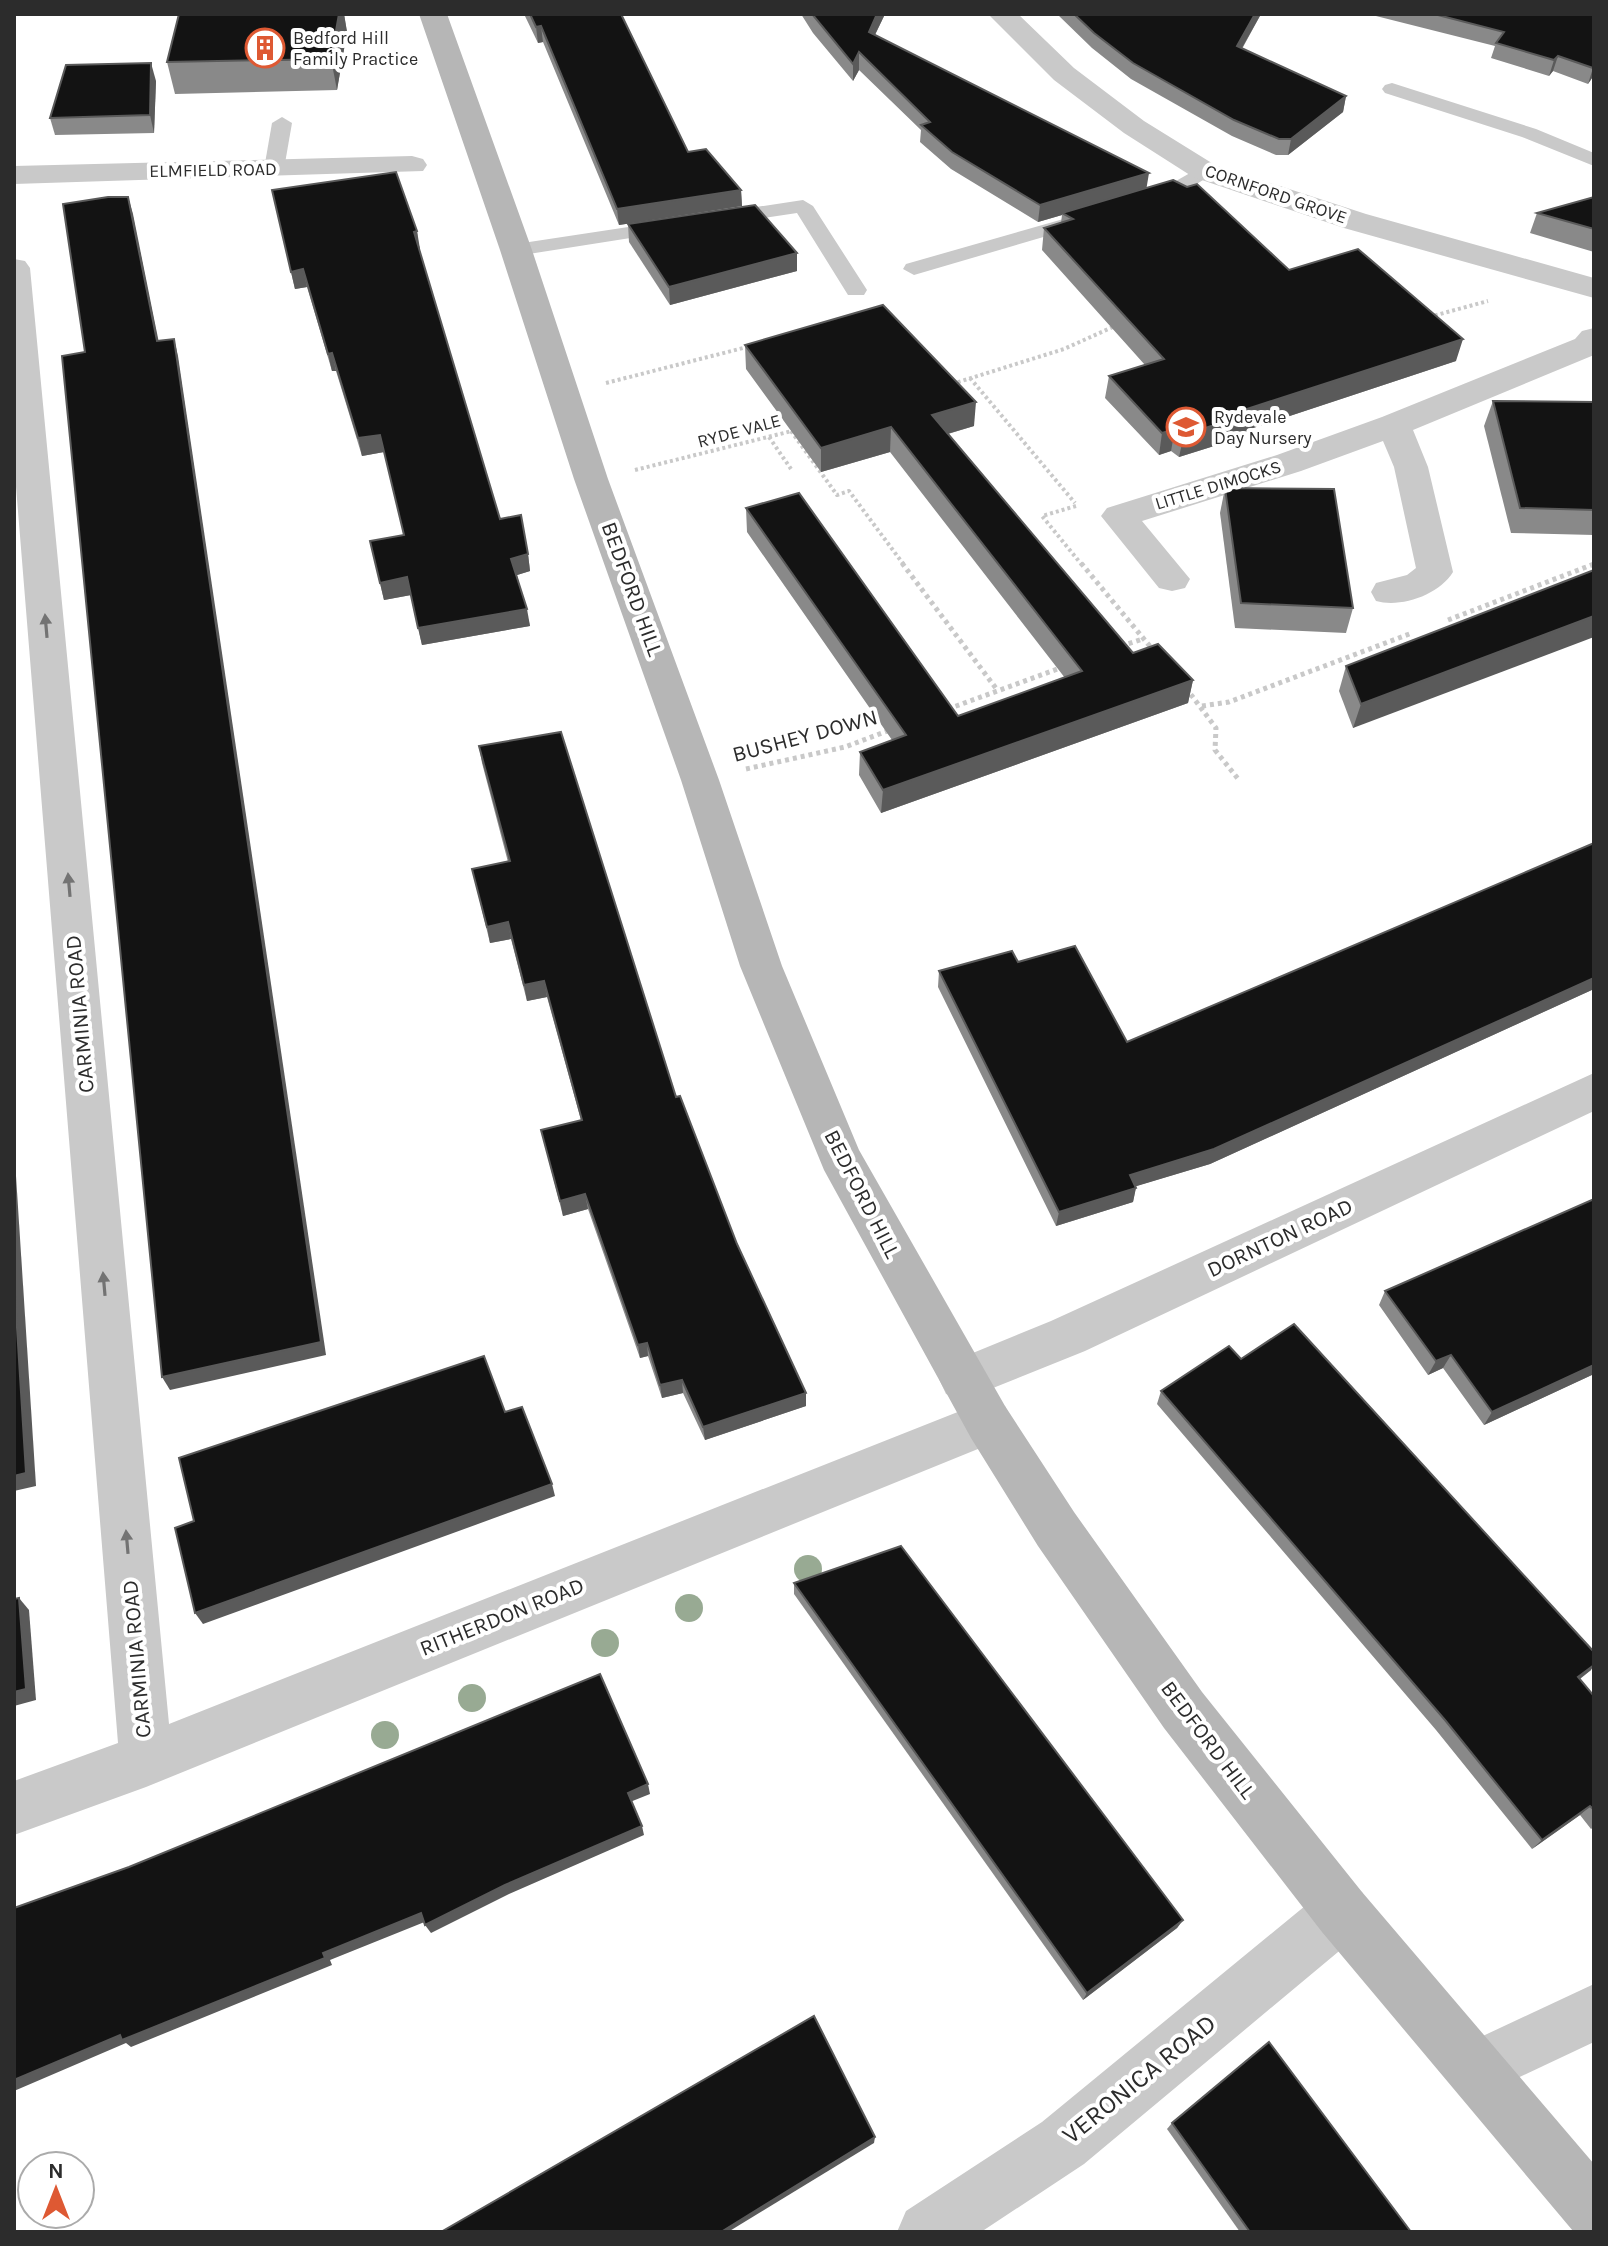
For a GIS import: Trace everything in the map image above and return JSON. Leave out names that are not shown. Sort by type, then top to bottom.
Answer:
[{"type":"main road","name":"BEDFORD HILL","points":[[433,14],[516,250],[591,479],[700,780],[761,966],[840,1157],[988,1422],[1056,1529],[1183,1710],[1342,1912],[1594,2210]]},
{"type":"street","name":"CORNFORD GROVE","points":[[1002,14],[1064,74],[1134,127],[1204,171],[1355,221],[1594,288]]},
{"type":"street","name":"ELMFIELD ROAD","points":[[14,175],[412,165]]},
{"type":"street","name":"CARMINIA ROAD","points":[[14,268],[146,1760]]},
{"type":"street","name":"LITTLE DIMOCKS","points":[[1172,579],[1119,516],[1289,463],[1394,425],[1587,346],[1594,338]]},
{"type":"street","points":[[1389,592],[1419,584],[1435,572],[1411,467],[1394,425]]},
{"type":"street","name":"DORNTON ROAD","points":[[963,1379],[1068,1336],[1594,1091]]},
{"type":"street","name":"RITHERDON ROAD","points":[[14,1808],[146,1760],[988,1422]]},
{"type":"street","name":"VERONICA ROAD","points":[[927,2232],[1063,2143],[1342,1912]]},
{"type":"street","points":[[1475,2069],[1594,2012]]},
{"type":"lane","points":[[1392,89],[1529,133],[1594,160]]},
{"type":"lane","points":[[274,169],[282,123]]},
{"type":"lane","points":[[1127,206],[1169,193],[1204,171]]},
{"type":"lane","points":[[516,250],[803,206],[856,290]]},
{"type":"lane","points":[[914,269],[1099,214]]},
{"type":"path","points":[[1424,319],[1499,298],[1516,267]]},
{"type":"path","points":[[1103,317],[1119,334]]},
{"type":"path","points":[[949,385],[1064,349],[1120,324]]},
{"type":"path","points":[[562,390],[638,377],[757,344]]},
{"type":"path","points":[[970,378],[1077,506],[1042,516],[1163,661]]},
{"type":"path","name":"RYDE VALE","points":[[591,479],[670,464],[805,427]]},
{"type":"path","points":[[791,431],[837,495],[849,491],[998,691]]},
{"type":"path","points":[[769,437],[791,469]]},
{"type":"path","points":[[1438,624],[1594,564]]},
{"type":"path","points":[[1202,706],[1229,702],[1426,628]]},
{"type":"path","points":[[1114,649],[1143,639]]},
{"type":"path","points":[[942,711],[1070,665]]},
{"type":"path","points":[[1182,684],[1216,728],[1215,750],[1239,780]]},
{"type":"path","name":"BUSHEY DOWN","points":[[700,780],[845,747],[900,726]]},
{"type":"building","points":[[179,14],[339,14],[331,59],[167,62]]},
{"type":"building","points":[[530,14],[621,14],[688,152],[706,149],[741,190],[617,209],[541,26],[536,27]]},
{"type":"building","points":[[812,14],[877,14],[869,32],[1149,173],[1040,205],[952,152],[921,125],[930,122],[859,52],[853,64]]},
{"type":"building","points":[[1074,14],[1255,14],[1237,46],[1346,96],[1291,139],[1279,139],[1234,120],[1133,63]]},
{"type":"building","points":[[1434,14],[1594,14],[1594,67],[1558,56],[1554,60],[1496,43],[1504,32]]},
{"type":"building","points":[[151,63],[150,115],[50,118],[66,65]]},
{"type":"building","points":[[396,172],[417,231],[414,232],[500,519],[521,515],[528,554],[511,559],[527,609],[418,628],[407,577],[380,583],[370,541],[404,535],[380,435],[358,438],[332,353],[328,354],[303,269],[291,272],[272,190]]},
{"type":"building","points":[[1173,180],[1187,187],[1197,184],[1289,270],[1358,249],[1463,339],[1247,409],[1251,413],[1184,435],[1175,429],[1162,433],[1109,376],[1164,359],[1044,228],[1073,219],[1062,213]]},
{"type":"building","points":[[128,197],[157,341],[174,339],[321,1342],[162,1377],[62,356],[85,352],[63,204]]},
{"type":"building","points":[[1594,197],[1594,229],[1537,213]]},
{"type":"building","points":[[755,205],[797,253],[669,287],[628,224]]},
{"type":"building","points":[[883,305],[976,402],[932,415],[1133,653],[1158,644],[1193,680],[883,790],[860,752],[906,735],[746,508],[799,493],[958,716],[1082,671],[891,427],[821,448],[745,345]]},
{"type":"building","points":[[1493,401],[1594,402],[1594,510],[1520,508]]},
{"type":"building","points":[[1225,488],[1334,489],[1353,608],[1241,603]]},
{"type":"building","points":[[1594,570],[1594,616],[1361,704],[1346,666]]},
{"type":"building","points":[[561,732],[676,1097],[680,1096],[737,1244],[806,1393],[703,1427],[682,1380],[660,1385],[647,1343],[638,1345],[585,1194],[560,1201],[541,1130],[582,1120],[544,981],[524,985],[508,922],[487,927],[472,869],[510,861],[479,746]]},
{"type":"building","points":[[1594,843],[1594,978],[1214,1149],[1130,1175],[1136,1188],[1059,1212],[939,971],[1012,951],[1018,962],[1075,946],[1127,1042]]},
{"type":"building","points":[[1594,1199],[1594,1365],[1492,1412],[1451,1355],[1436,1361],[1385,1291]]},
{"type":"building","points":[[14,1279],[26,1473],[14,1476]]},
{"type":"building","points":[[1294,1324],[1594,1652],[1594,1665],[1578,1677],[1594,1696],[1594,1810],[1590,1806],[1542,1840],[1445,1720],[1161,1391],[1229,1346],[1241,1359]]},
{"type":"building","points":[[484,1356],[505,1412],[522,1407],[552,1484],[195,1613],[175,1528],[194,1521],[179,1458]]},
{"type":"building","points":[[901,1546],[1183,1920],[1087,1993],[794,1583]]},
{"type":"building","points":[[19,1598],[26,1689],[14,1692],[14,1599]]},
{"type":"building","points":[[600,1674],[648,1784],[628,1793],[642,1826],[505,1885],[425,1925],[421,1913],[323,1953],[325,1958],[122,2040],[120,2035],[14,2080],[14,1908],[129,1867]]},
{"type":"building","points":[[814,2016],[875,2137],[721,2232],[441,2232]]},
{"type":"building","points":[[1269,2042],[1411,2232],[1250,2232],[1172,2123]]},
{"type":"place","name":"Bedford Hill Family Practice","points":[[265,48]]},
{"type":"place","name":"Rydevale Day Nursery","points":[[1186,427]]}]
